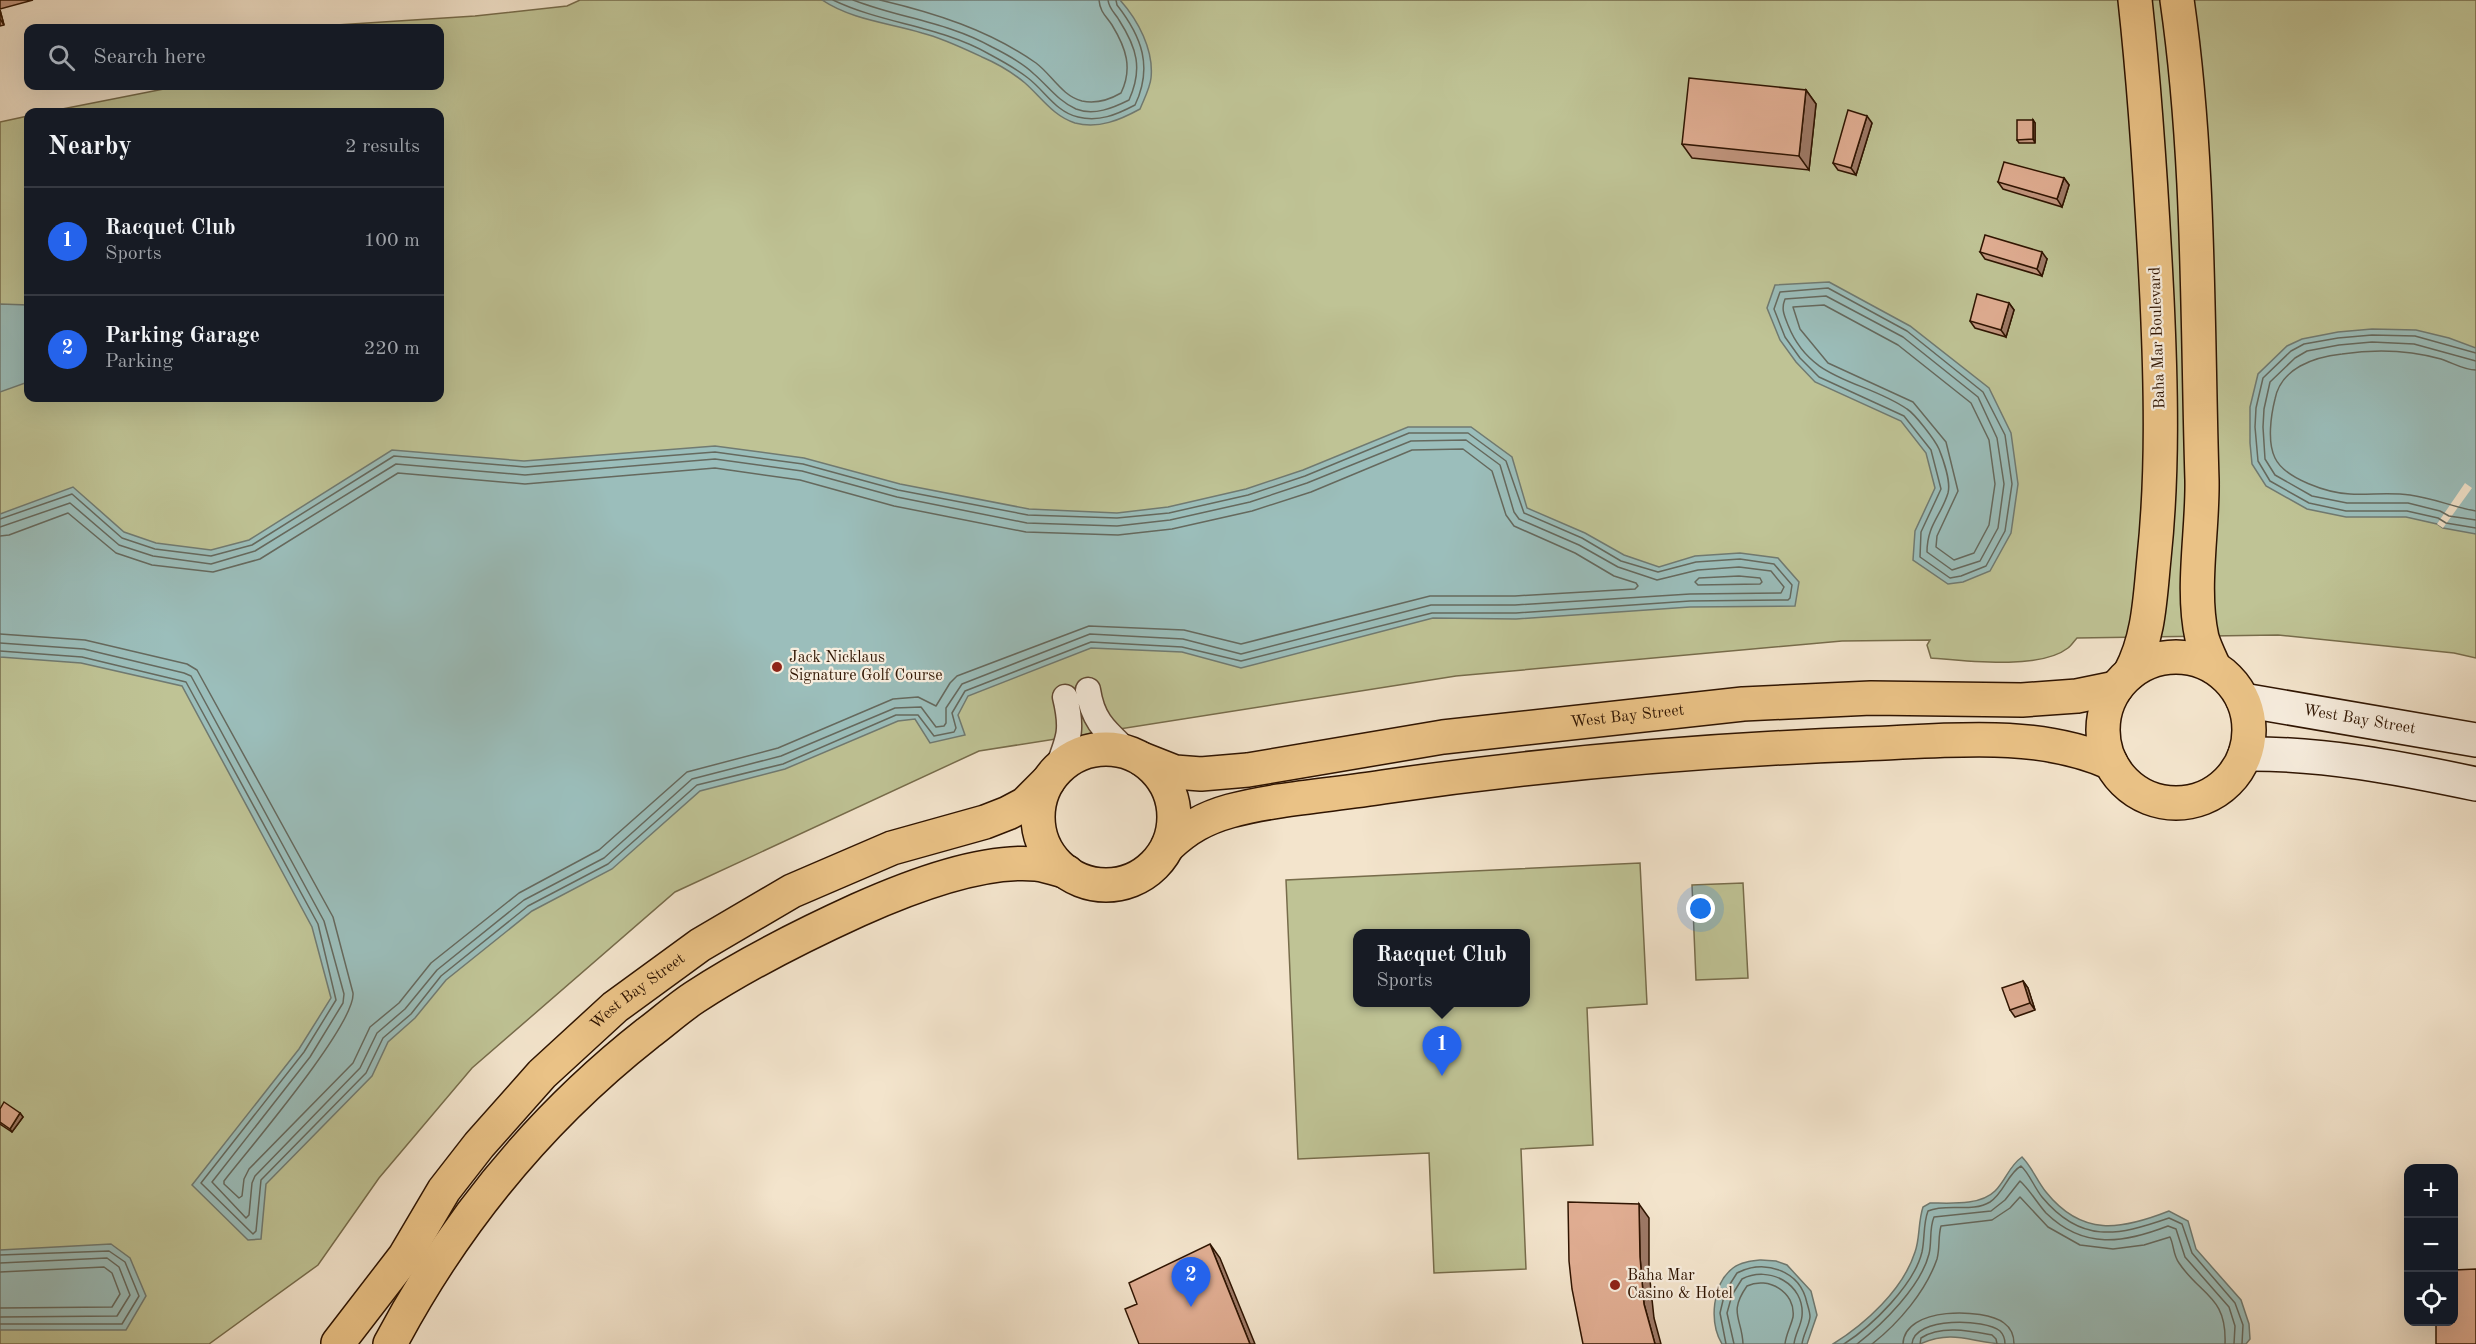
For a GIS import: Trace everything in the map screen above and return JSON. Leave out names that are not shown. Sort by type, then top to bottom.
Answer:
[{"type":"main road","name":"Baha Mar Boulevard","points":[[2123,680],[2138,658],[2148,620],[2157,531],[2160,462],[2160,367],[2154,214],[2147,108],[2135,0]]},
{"type":"main road","points":[[2177,0],[2189,92],[2196,242],[2202,487],[2199,607],[2203,639],[2214,667]]},
{"type":"main road","points":[[2170,657],[2193,659],[2214,667],[2231,681],[2243,700],[2250,727],[2245,754],[2239,767],[2223,786],[2198,799],[2184,802],[2160,800],[2142,794],[2123,780],[2111,763],[2105,744],[2103,725],[2108,705],[2123,680],[2150,662],[2170,657]]},
{"type":"main road","name":"West Bay Street","points":[[1135,756],[1175,772],[1201,774],[1248,770],[1443,737],[1743,704],[1872,698],[2022,700],[2077,696],[2123,680]]},
{"type":"main road","name":"West Bay Street","points":[[2243,700],[2476,740]]},
{"type":"main road","points":[[390,1344],[417,1293],[460,1227],[526,1146],[605,1067],[693,998],[786,943],[878,902],[936,880],[1011,864],[1038,864],[1067,872],[1088,883],[1101,885],[1122,883],[1148,870],[1186,829],[1228,811],[1501,770],[1762,748],[1960,740],[2037,743],[2076,749],[2111,763]]},
{"type":"main road","points":[[1067,872],[1050,855],[1040,836],[1038,809],[1053,775],[1069,759],[1083,753],[1113,749],[1135,756],[1159,773],[1170,792],[1174,825],[1168,846]]},
{"type":"main road","points":[[2245,754],[2353,761],[2476,784]]},
{"type":"main road","name":"West Bay Street","points":[[336,1344],[405,1256],[444,1190],[479,1145],[542,1074],[615,1007],[700,945],[792,891],[892,848],[985,822],[1008,813],[1025,804],[1053,775]]},
{"type":"main road","points":[[336,1344],[357,1344]]},
{"type":"street","points":[[1088,690],[1095,717],[1103,729],[1135,756]]},
{"type":"street","points":[[1053,775],[1069,738],[1071,724],[1065,697]]},
{"type":"green space","name":"Jack Nicklaus Signature Golf Course","points":[[580,0],[2476,0],[2476,658],[2454,653],[2278,635],[2077,638],[2069,647],[2056,655],[2022,662],[1931,658],[1927,645],[1930,640],[1842,641],[1456,676],[979,751],[675,892],[472,1068],[379,1178],[318,1265],[209,1344],[0,1344],[0,122],[24,117],[24,402],[444,402],[444,108],[67,108],[159,90],[444,90],[444,24],[352,24],[475,16],[567,6]]},
{"type":"green space","points":[[1640,863],[1647,1004],[1587,1008],[1593,1145],[1521,1149],[1526,1269],[1434,1273],[1429,1153],[1298,1159],[1286,880]]},
{"type":"green space","points":[[1743,883],[1748,978],[1696,980],[1692,885]]},
{"type":"water","points":[[822,0],[1120,0],[1139,26],[1147,46],[1151,67],[1149,86],[1140,109],[1132,113],[1101,124],[1075,123],[1060,116],[1020,79],[987,59],[937,38],[858,17]]},
{"type":"water","points":[[1829,282],[1910,326],[1989,388],[2011,433],[2018,484],[2011,533],[1990,571],[1963,582],[1948,584],[1913,560],[1915,531],[1935,488],[1926,453],[1901,421],[1815,382],[1780,340],[1767,308],[1775,285]]},
{"type":"water","points":[[0,304],[24,305],[24,383],[0,392]]},
{"type":"water","points":[[2372,329],[2416,330],[2449,338],[2476,348],[2476,534],[2443,528],[2437,524],[2406,517],[2346,517],[2307,509],[2266,486],[2252,464],[2250,407],[2258,374],[2287,346],[2302,339],[2338,332]]},
{"type":"water","points":[[1408,427],[1471,427],[1512,457],[1527,508],[1585,533],[1624,555],[1659,567],[1695,556],[1740,553],[1778,558],[1799,582],[1795,606],[1690,607],[1516,619],[1433,618],[1241,668],[1182,652],[1091,648],[968,696],[958,715],[965,735],[930,743],[915,719],[898,721],[785,769],[700,791],[612,869],[532,911],[446,980],[415,1018],[388,1042],[372,1076],[266,1184],[261,1239],[248,1240],[192,1185],[299,1049],[331,998],[312,927],[182,686],[81,663],[0,657],[0,514],[73,487],[124,532],[156,543],[211,550],[249,540],[392,450],[524,461],[715,446],[804,458],[900,484],[1029,509],[1117,513],[1168,507],[1246,489],[1303,470]]},
{"type":"water","points":[[2022,1157],[2046,1192],[2060,1207],[2088,1223],[2118,1225],[2169,1211],[2188,1221],[2196,1249],[2241,1300],[2249,1324],[2250,1339],[2246,1344],[2004,1344],[1953,1337],[1920,1344],[1833,1344],[1858,1327],[1882,1305],[1902,1280],[1917,1247],[1923,1207],[1930,1203],[1973,1201],[1989,1196],[1999,1187]]},
{"type":"water","points":[[111,1244],[130,1258],[146,1296],[126,1330],[0,1330],[0,1250]]},
{"type":"water","points":[[1761,1260],[1776,1261],[1787,1265],[1811,1291],[1817,1315],[1807,1344],[1722,1344],[1714,1315],[1717,1293],[1721,1284],[1726,1275],[1736,1266]]},
{"type":"pier","points":[[2465,483],[2472,488],[2443,528],[2437,524]]},
{"type":"building","points":[[1689,78],[1806,90],[1799,156],[1682,144]]},
{"type":"building","points":[[1848,110],[1867,116],[1851,168],[1833,163]]},
{"type":"building","points":[[2017,120],[2033,120],[2033,139],[2017,140]]},
{"type":"building","points":[[2004,162],[2064,178],[2057,199],[1998,182]]},
{"type":"building","points":[[1985,235],[2042,252],[2037,269],[1980,252]]},
{"type":"building","points":[[1977,294],[2009,303],[2001,330],[1970,321]]},
{"type":"building","points":[[2023,981],[2030,1003],[2010,1010],[2002,988]]},
{"type":"building","points":[[4,1102],[20,1113],[10,1129],[0,1122],[0,1109]]},
{"type":"building","name":"Baha Mar Casino & Hotel","points":[[1568,1202],[1639,1204],[1644,1304],[1655,1344],[1583,1344],[1569,1261]]},
{"type":"building","points":[[1210,1244],[1250,1344],[1139,1344],[1125,1309],[1137,1304],[1129,1283]]},
{"type":"building","points":[[2476,1269],[2476,1344],[2436,1344],[2436,1326],[2458,1326],[2458,1270]]},
{"type":"place","name":"Jack Nicklaus Signature Golf Course","points":[[777,667]]},
{"type":"place","name":"Racquet Club","points":[[1442,1076]]},
{"type":"place","name":"Baha Mar Casino & Hotel","points":[[1615,1285]]},
{"type":"place","name":"Parking Garage","points":[[1191,1307]]}]
